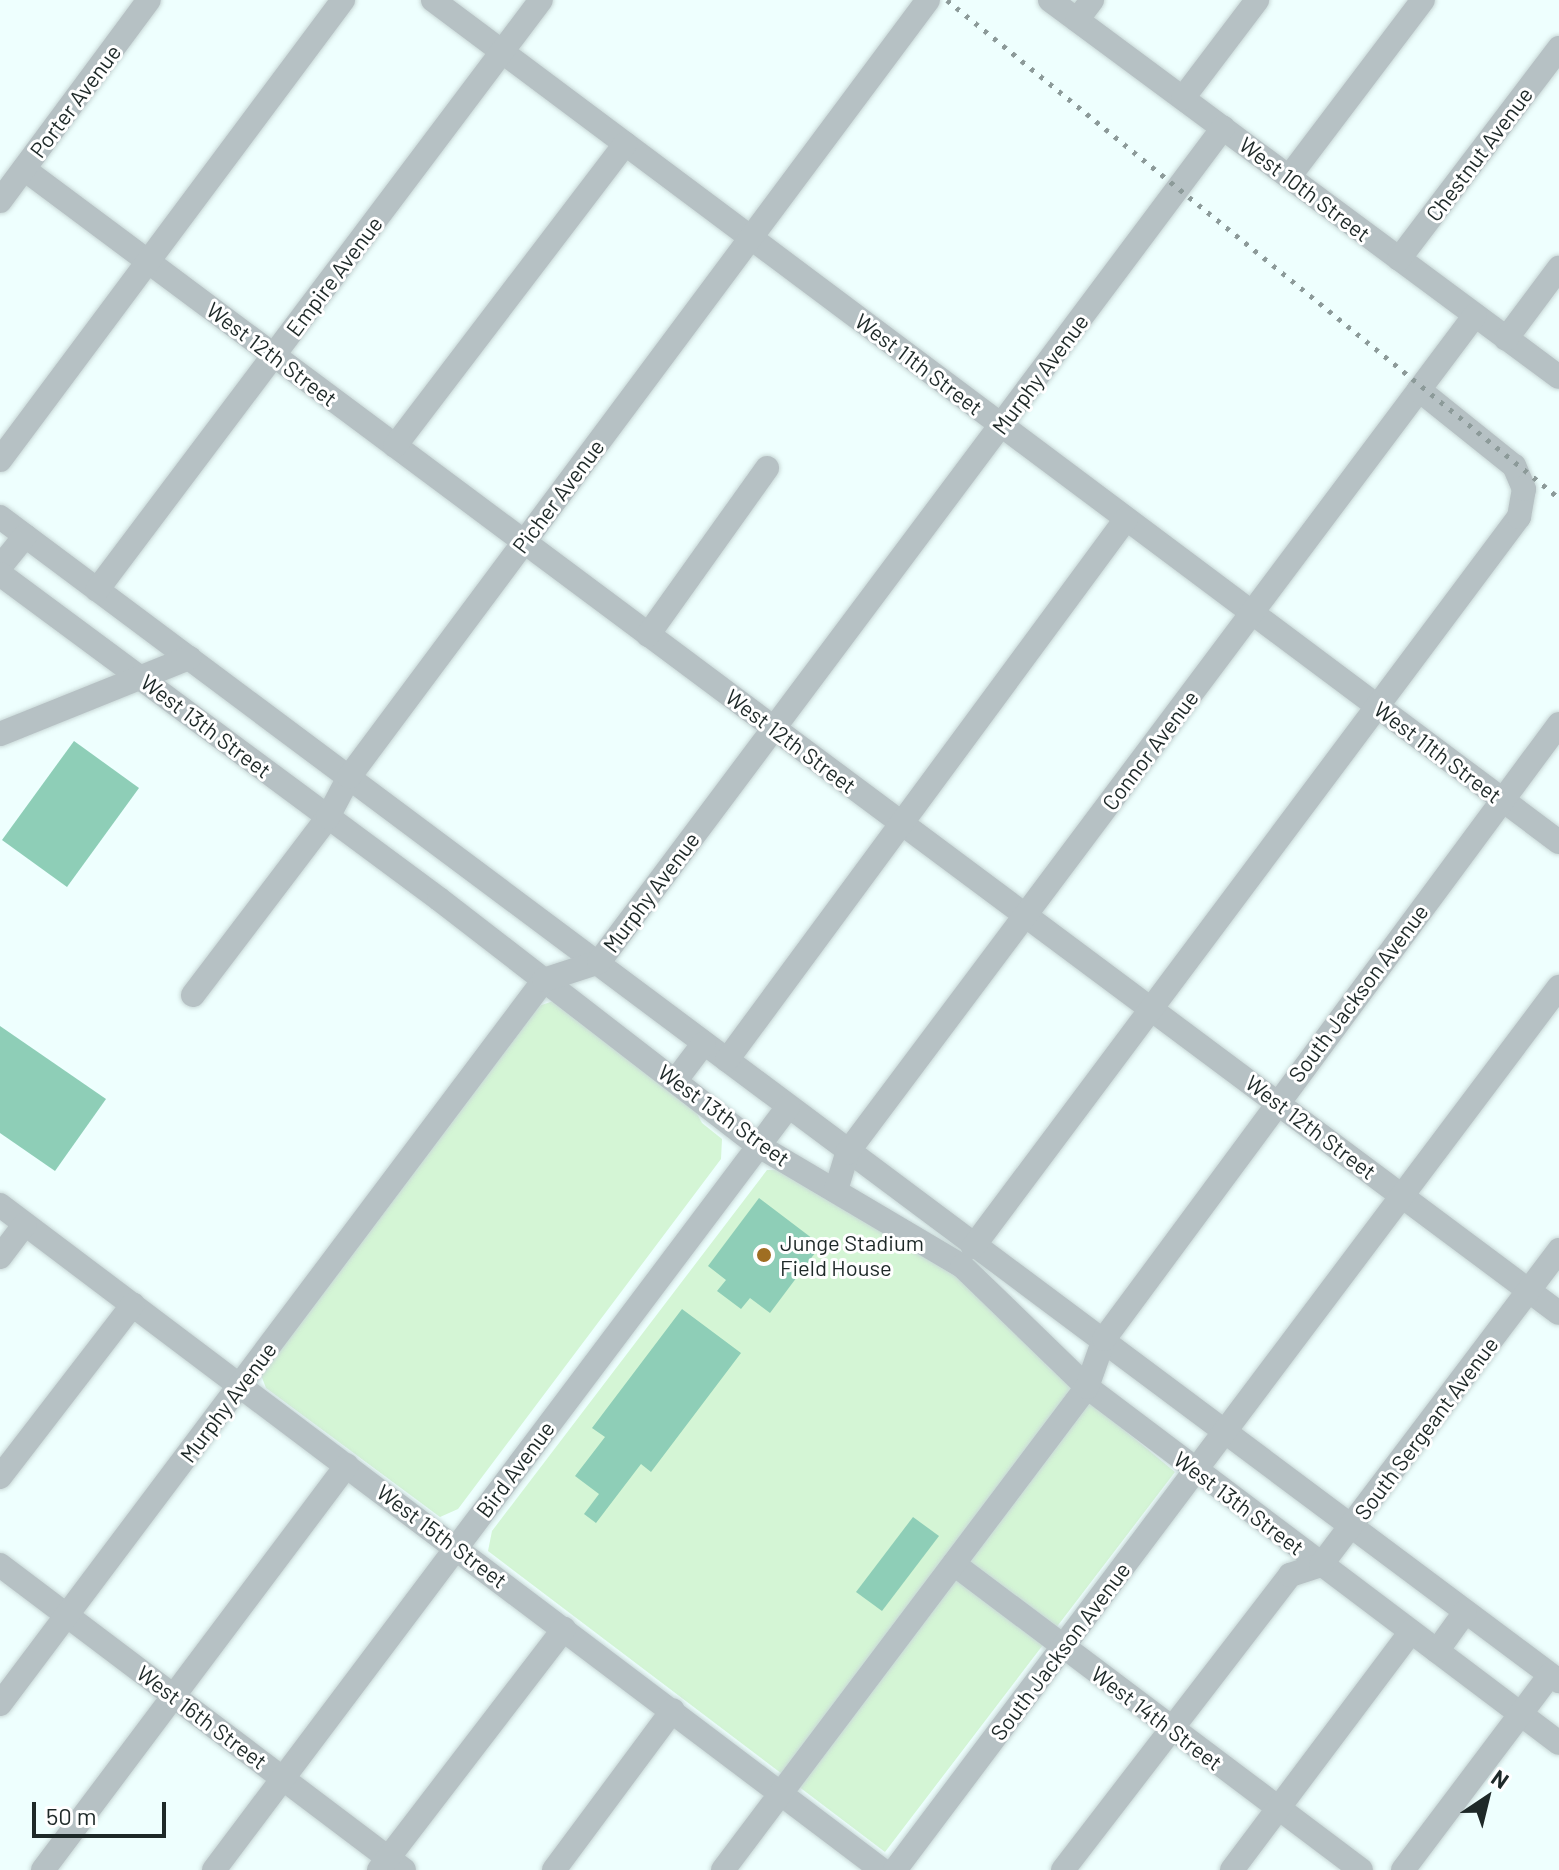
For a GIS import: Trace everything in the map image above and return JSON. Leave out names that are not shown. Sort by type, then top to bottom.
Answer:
[{"type":"street","name":"Porter Avenue","points":[[0,201],[149,0]]},
{"type":"street","points":[[0,460],[343,0]]},
{"type":"street","name":"West 11th Street","points":[[433,0],[1559,842]]},
{"type":"street","name":"Empire Avenue","points":[[89,640],[105,596],[275,356],[541,0]]},
{"type":"street","name":"Picher Avenue","points":[[193,995],[328,817],[349,777],[928,0]]},
{"type":"street","name":"West 10th Street","points":[[1050,0],[1084,10],[1183,98],[1559,377]]},
{"type":"street","points":[[1183,98],[1257,0]]},
{"type":"street","points":[[1289,177],[1423,0]]},
{"type":"street","name":"Chestnut Avenue","points":[[1399,259],[1559,48]]},
{"type":"street","name":"Murphy Avenue","points":[[0,1704],[544,980],[599,962],[1223,128]]},
{"type":"street","points":[[395,446],[625,144]]},
{"type":"street","name":"West 12th Street","points":[[24,169],[1559,1313]]},
{"type":"street","points":[[1506,339],[1559,268]]},
{"type":"street","name":"Connor Avenue","points":[[836,1190],[847,1153],[1475,315]]},
{"type":"street","points":[[973,1247],[1153,1009],[1523,506],[1522,476],[1514,466],[1419,390]]},
{"type":"street","points":[[648,635],[767,468]]},
{"type":"street","name":"West 13th Street","points":[[0,517],[467,868],[599,962],[847,1153],[1104,1339],[1350,1527],[1555,1678]]},
{"type":"street","points":[[727,1060],[1126,519]]},
{"type":"street","points":[[0,567],[25,536]]},
{"type":"street","name":"West 13th Street","points":[[0,574],[439,899],[759,1146],[962,1266],[1087,1387],[1559,1743]]},
{"type":"street","points":[[0,734],[189,658]]},
{"type":"street","points":[[198,721],[225,685]]},
{"type":"street","name":"South Jackson Avenue","points":[[723,1870],[1087,1387],[1104,1339],[1559,724]]},
{"type":"street","points":[[439,899],[467,868]]},
{"type":"street","name":"South Jackson Avenue","points":[[895,1870],[1405,1197],[1559,987]]},
{"type":"street","points":[[676,1080],[704,1043]]},
{"type":"street","name":"Bird Avenue","points":[[214,1870],[788,1107]]},
{"type":"street","name":"West 15th Street","points":[[0,1205],[882,1870]]},
{"type":"street","points":[[0,1257],[25,1224]]},
{"type":"street","name":"South Sergeant Avenue","points":[[1321,1565],[1559,1250]]},
{"type":"street","points":[[0,1477],[133,1304]]},
{"type":"street","points":[[43,1870],[176,1698],[347,1465]]},
{"type":"street","name":"West 14th Street","points":[[954,1564],[1361,1870]]},
{"type":"street","name":"West 16th Street","points":[[0,1565],[283,1778],[390,1866]]},
{"type":"street","points":[[1063,1870],[1170,1727],[1290,1575],[1321,1565]]},
{"type":"street","points":[[1437,1651],[1465,1612]]},
{"type":"street","points":[[390,1866],[564,1629]]},
{"type":"street","points":[[1232,1870],[1411,1632]]},
{"type":"street","points":[[1403,1870],[1520,1714],[1555,1678]]},
{"type":"street","points":[[554,1870],[673,1710]]},
{"type":"green space","points":[[553,1001],[692,1104],[702,1123],[722,1139],[721,1159],[458,1509],[440,1517],[266,1388],[261,1375],[539,1006]]},
{"type":"green space","points":[[767,1170],[781,1170],[983,1293],[1049,1368],[1175,1472],[885,1852],[488,1551],[492,1531]]},
{"type":"building","points":[[74,741],[139,788],[67,887],[2,840]]},
{"type":"building","points":[[0,1026],[106,1099],[55,1171],[0,1133]]},
{"type":"building","name":"Junge Stadium Field House","points":[[759,1198],[821,1245],[770,1313],[750,1298],[741,1309],[717,1291],[726,1280],[708,1266]]},
{"type":"building","points":[[682,1309],[741,1353],[651,1472],[641,1464],[596,1523],[584,1514],[599,1494],[575,1476],[605,1437],[592,1428]]},
{"type":"building","points":[[913,1517],[939,1536],[882,1611],[856,1592]]},
{"type":"railway","points":[[947,0],[1559,498]]},
{"type":"place","name":"Junge Stadium Field House","points":[[764,1255]]}]
